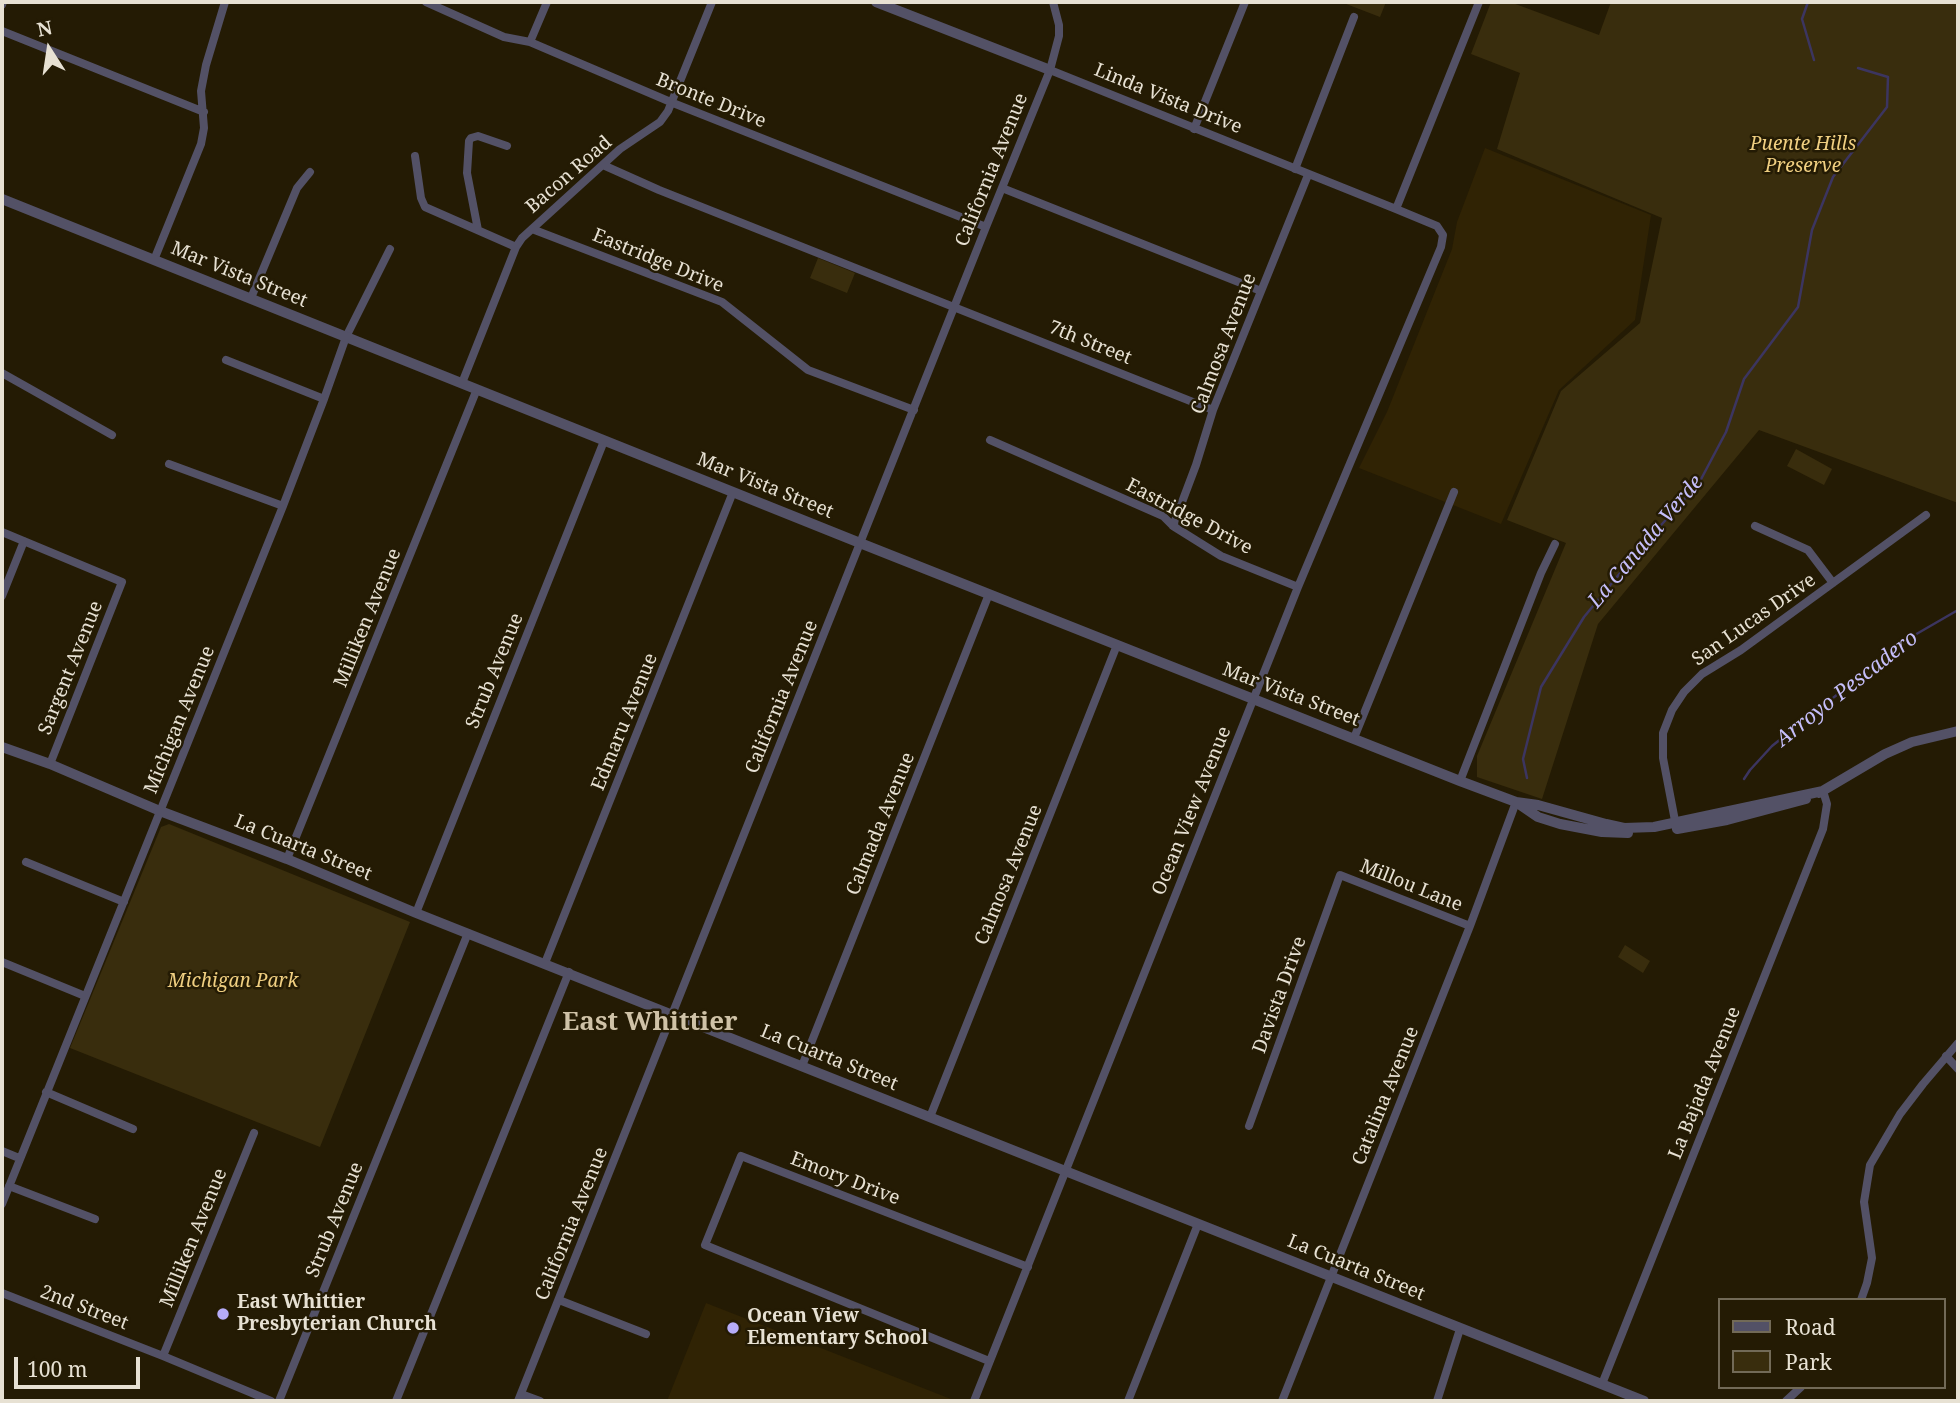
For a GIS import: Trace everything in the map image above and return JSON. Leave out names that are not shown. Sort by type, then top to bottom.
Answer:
[{"type":"street","points":[[154,260],[201,144],[204,112],[201,91],[225,2]]},
{"type":"street","name":"Bronte Drive","points":[[426,2],[504,37],[530,43],[673,103],[986,227]]},
{"type":"street","points":[[530,43],[547,2]]},
{"type":"street","name":"Bacon Road","points":[[462,383],[516,247],[532,229],[620,149],[660,122],[673,103],[712,2]]},
{"type":"street","name":"Linda Vista Drive","points":[[876,2],[1396,209],[1437,226],[1443,235]]},
{"type":"street","name":"California Avenue","points":[[519,1397],[1050,70],[1059,36],[1055,2]]},
{"type":"street","points":[[1194,129],[1245,2]]},
{"type":"street","points":[[1396,209],[1479,2]]},
{"type":"street","points":[[1295,169],[1354,17]]},
{"type":"street","points":[[2,31],[204,112]]},
{"type":"street","points":[[478,230],[467,173],[469,141],[478,136],[507,146]]},
{"type":"street","points":[[415,156],[421,198],[425,207],[516,247]]},
{"type":"street","name":"7th Street","points":[[603,165],[659,190],[1213,410]]},
{"type":"street","points":[[251,298],[297,188],[310,172]]},
{"type":"street","name":"Calmosa Avenue","points":[[1173,526],[1213,410],[1308,174]]},
{"type":"street","points":[[1002,188],[1261,292]]},
{"type":"street","name":"Mar Vista Street","points":[[2,199],[1254,700],[1516,802],[1538,817],[1582,829],[1648,833],[1676,826],[1727,820],[1785,806],[1823,791],[1867,763],[1912,742],[1958,731]]},
{"type":"street","name":"Eastridge Drive","points":[[532,229],[722,302],[807,370],[914,410]]},
{"type":"street","name":"Ocean View Avenue","points":[[974,1401],[1298,587],[1441,247],[1443,235]]},
{"type":"street","name":"Michigan Avenue","points":[[2,1204],[282,506],[346,337],[390,249]]},
{"type":"street","points":[[226,360],[324,399]]},
{"type":"street","points":[[2,373],[112,435]]},
{"type":"street","name":"Milliken Avenue","points":[[287,859],[477,389]]},
{"type":"street","name":"Eastridge Drive","points":[[990,440],[1163,516],[1173,526],[1221,556],[1298,587]]},
{"type":"street","name":"Strub Avenue","points":[[416,913],[604,441]]},
{"type":"street","points":[[169,464],[282,506]]},
{"type":"street","name":"Edmaru Avenue","points":[[545,963],[733,492]]},
{"type":"street","points":[[1354,738],[1454,492]]},
{"type":"street","name":"San Lucas Drive","points":[[1676,826],[1663,758],[1663,733],[1672,710],[1684,692],[1702,674],[1741,650],[1926,515]]},
{"type":"street","points":[[1755,526],[1808,550],[1833,583]]},
{"type":"street","points":[[2,532],[24,541],[2,596]]},
{"type":"street","name":"Sargent Avenue","points":[[24,541],[122,582],[50,764]]},
{"type":"street","points":[[1460,781],[1541,573],[1555,544]]},
{"type":"street","name":"Calmada Avenue","points":[[802,1066],[989,594]]},
{"type":"street","name":"Calmosa Avenue","points":[[929,1117],[1118,645]]},
{"type":"street","name":"La Cuarta Street","points":[[2,747],[1644,1401]]},
{"type":"street","name":"La Bajada Avenue","points":[[1602,1384],[1822,829],[1827,804],[1823,791]]},
{"type":"street","name":"Catalina Avenue","points":[[1282,1401],[1470,926],[1516,802]]},
{"type":"street","points":[[26,862],[124,902]]},
{"type":"street","name":"Millou Lane","points":[[1340,875],[1470,926]]},
{"type":"street","name":"Davista Drive","points":[[1249,1126],[1340,875]]},
{"type":"street","name":"Strub Avenue","points":[[279,1401],[468,933]]},
{"type":"street","points":[[2,962],[85,996]]},
{"type":"street","points":[[396,1401],[569,972]]},
{"type":"street","points":[[1861,1298],[1872,1258],[1864,1202],[1870,1165],[1900,1114],[1958,1043]]},
{"type":"street","points":[[1946,1056],[1958,1069]]},
{"type":"street","points":[[46,1092],[134,1129]]},
{"type":"street","name":"Milliken Avenue","points":[[163,1356],[254,1133]]},
{"type":"street","points":[[2,1151],[19,1158]]},
{"type":"street","name":"Emory Drive","points":[[989,1361],[705,1245],[741,1156],[1028,1267]]},
{"type":"street","points":[[9,1186],[95,1220]]},
{"type":"street","points":[[1128,1401],[1198,1224]]},
{"type":"street","name":"2nd Street","points":[[2,1293],[271,1401]]},
{"type":"street","points":[[559,1300],[646,1334]]},
{"type":"street","points":[[1437,1401],[1460,1329]]},
{"type":"street","points":[[1786,1401],[1799,1389]]},
{"type":"street","points":[[519,1397],[540,1401]]},
{"type":"shaded area","points":[[1485,148],[1651,215],[1635,320],[1559,390],[1501,524],[1359,468],[1387,412],[1452,249],[1457,222]]},
{"type":"shaded area","name":"Ocean View Elementary School","points":[[706,1303],[956,1401],[667,1401]]},
{"type":"green space","points":[[1341,2],[1386,2],[1380,17]]},
{"type":"green space","name":"Puente Hills Preserve","points":[[1491,2],[1510,2],[1599,35],[1611,2],[1958,2],[1958,503],[1759,430],[1598,624],[1542,799],[1477,777],[1477,756],[1566,543],[1507,520],[1561,391],[1640,323],[1662,218],[1497,149],[1520,73],[1471,54]]},
{"type":"green space","points":[[818,258],[855,273],[847,293],[810,278]]},
{"type":"green space","points":[[1796,449],[1832,469],[1824,485],[1787,466]]},
{"type":"green space","name":"Michigan Park","points":[[169,824],[410,922],[320,1147],[70,1048],[161,827]]},
{"type":"green space","points":[[1625,945],[1650,961],[1643,973],[1618,957]]},
{"type":"waterway","name":"La Canada Verde","points":[[1808,2],[1802,19],[1814,60]]},
{"type":"waterway","name":"La Canada Verde","points":[[1527,778],[1523,759],[1541,687],[1584,617],[1699,483],[1726,432],[1744,379],[1798,307],[1812,230],[1833,177],[1887,107],[1888,77],[1858,68]]},
{"type":"waterway","name":"Arroyo Pescadero","points":[[1744,779],[1772,746],[1807,718],[1913,636],[1958,610]]},
{"type":"place","name":"East Whittier Presbyterian Church","points":[[223,1314]]},
{"type":"place","name":"Ocean View Elementary School","points":[[733,1328]]},
{"type":"district","name":"East Whittier","points":[[650,1023]]}]
